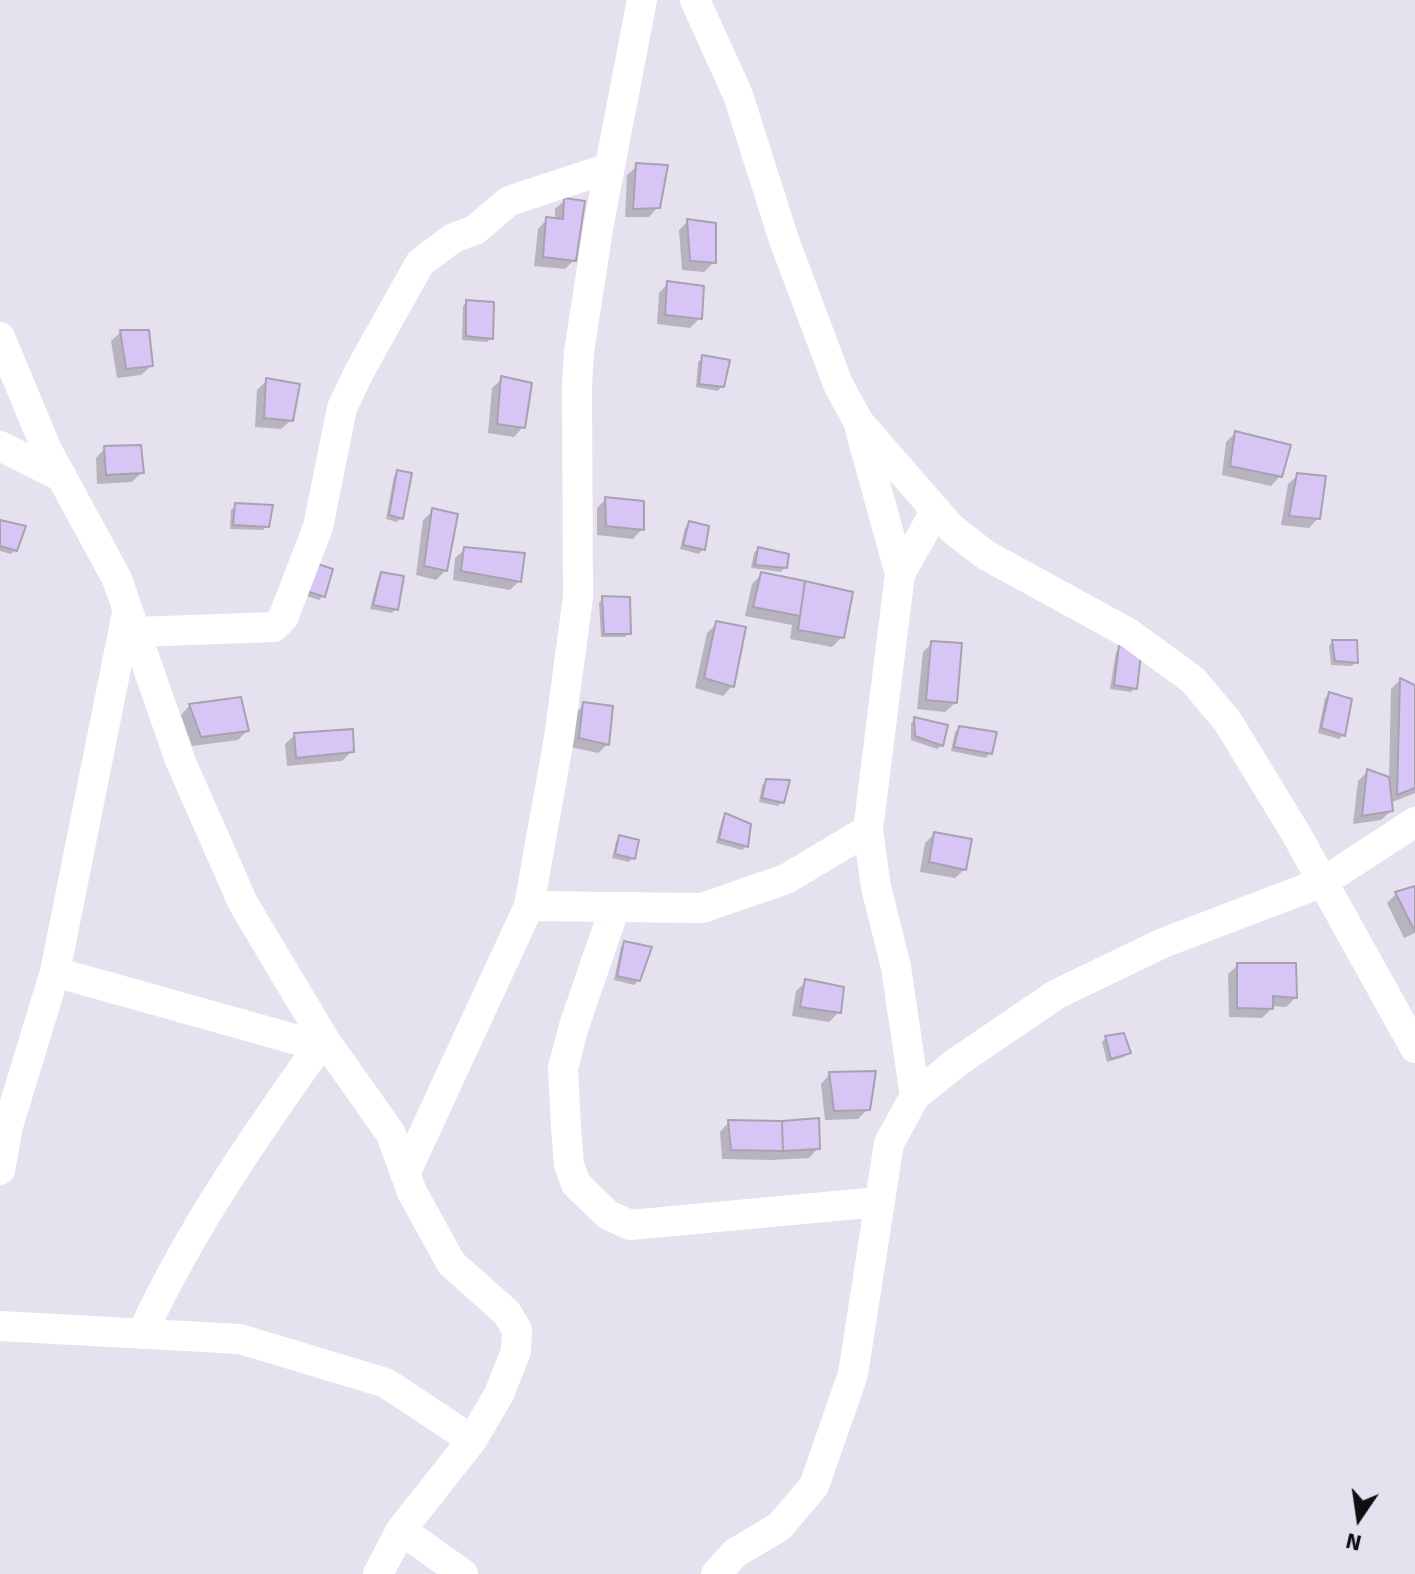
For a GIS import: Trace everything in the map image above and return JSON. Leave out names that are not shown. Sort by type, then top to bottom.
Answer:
[{"type":"street","points":[[405,1174],[529,906],[559,738],[578,597],[579,352],[599,223],[642,0]]},
{"type":"street","points":[[695,0],[738,95],[784,240],[838,384],[858,421],[952,529],[986,555],[1130,634],[1193,680],[1228,722],[1323,882],[1415,1048]]},
{"type":"street","points":[[132,622],[274,627],[283,618],[318,527],[342,408],[420,263],[453,238],[475,230],[509,201],[609,168]]},
{"type":"street","points":[[0,337],[47,450],[117,579],[180,760],[243,903],[321,1043],[391,1134],[412,1192],[451,1263],[507,1313],[517,1330],[516,1351],[499,1394],[472,1440],[401,1530],[378,1574]]},
{"type":"street","points":[[858,421],[900,574]]},
{"type":"street","points":[[0,446],[62,477]]},
{"type":"street","points":[[915,1096],[896,967],[876,887],[868,830],[900,574],[936,510]]},
{"type":"street","points":[[0,1170],[8,1126],[55,972],[132,622]]},
{"type":"street","points":[[716,1574],[735,1553],[779,1527],[814,1486],[853,1374],[889,1143],[915,1096],[957,1062],[1057,994],[1163,943],[1323,882],[1415,822]]},
{"type":"street","points":[[529,906],[702,908],[786,879],[868,830]]},
{"type":"street","points":[[615,907],[574,1026],[563,1068],[569,1165],[576,1184],[608,1215],[630,1225],[879,1202]]},
{"type":"street","points":[[55,972],[321,1043]]},
{"type":"street","points":[[142,1334],[161,1291],[223,1187],[321,1043]]},
{"type":"street","points":[[0,1326],[240,1339],[386,1383],[472,1440]]},
{"type":"street","points":[[0,1351],[42,1328]]},
{"type":"street","points":[[401,1530],[463,1574]]},
{"type":"building","points":[[636,163],[668,165],[660,208],[633,209]]},
{"type":"building","points":[[564,198],[585,201],[576,261],[543,257],[546,217],[563,219]]},
{"type":"building","points":[[687,219],[716,223],[716,263],[690,261]]},
{"type":"building","points":[[667,281],[704,286],[702,319],[665,315]]},
{"type":"building","points":[[466,300],[494,302],[493,339],[466,336]]},
{"type":"building","points":[[120,330],[149,330],[153,366],[126,369]]},
{"type":"building","points":[[702,355],[730,360],[724,387],[699,384]]},
{"type":"building","points":[[501,376],[532,383],[525,428],[497,424]]},
{"type":"building","points":[[266,378],[300,384],[293,421],[264,418]]},
{"type":"building","points":[[1235,431],[1291,445],[1282,477],[1230,466]]},
{"type":"building","points":[[141,445],[144,473],[106,475],[104,446]]},
{"type":"building","points":[[397,470],[412,473],[403,519],[389,515]]},
{"type":"building","points":[[1297,473],[1326,476],[1320,519],[1289,516]]},
{"type":"building","points":[[605,497],[644,501],[644,530],[606,526]]},
{"type":"building","points":[[235,503],[273,505],[269,527],[233,525]]},
{"type":"building","points":[[432,508],[458,514],[447,571],[424,566]]},
{"type":"building","points":[[0,520],[26,526],[17,551],[0,546]]},
{"type":"building","points":[[689,521],[709,526],[705,550],[683,545]]},
{"type":"building","points":[[464,547],[525,553],[521,582],[461,571]]},
{"type":"building","points":[[758,547],[789,554],[787,568],[755,565]]},
{"type":"building","points":[[311,562],[333,569],[325,597],[303,590]]},
{"type":"building","points":[[381,572],[404,576],[398,610],[373,605]]},
{"type":"building","points":[[761,572],[805,581],[800,616],[753,607]]},
{"type":"building","points":[[805,581],[853,592],[844,638],[798,630]]},
{"type":"building","points":[[602,596],[630,597],[631,634],[604,634]]},
{"type":"building","points":[[716,621],[746,627],[734,687],[704,678]]},
{"type":"building","points":[[1332,640],[1357,640],[1358,663],[1335,661]]},
{"type":"building","points":[[931,641],[962,643],[957,703],[926,700]]},
{"type":"building","points":[[1119,645],[1141,654],[1137,689],[1114,685]]},
{"type":"building","points":[[1400,678],[1415,685],[1415,788],[1397,795]]},
{"type":"building","points":[[1329,692],[1352,699],[1345,736],[1321,728]]},
{"type":"building","points":[[241,697],[249,731],[201,737],[189,704]]},
{"type":"building","points":[[583,702],[613,706],[609,745],[579,738]]},
{"type":"building","points":[[914,717],[948,725],[943,746],[915,736]]},
{"type":"building","points":[[959,726],[997,732],[992,754],[954,747]]},
{"type":"building","points":[[353,729],[354,752],[296,758],[294,733]]},
{"type":"building","points":[[1367,769],[1389,777],[1393,811],[1362,816]]},
{"type":"building","points":[[766,779],[790,780],[784,803],[762,798]]},
{"type":"building","points":[[725,813],[751,824],[748,847],[719,839]]},
{"type":"building","points":[[934,832],[972,839],[966,870],[929,862]]},
{"type":"building","points":[[619,835],[639,840],[635,859],[615,854]]},
{"type":"building","points":[[1415,886],[1415,930],[1414,930],[1395,892]]},
{"type":"building","points":[[624,941],[652,947],[640,981],[617,976]]},
{"type":"building","points":[[1237,963],[1296,963],[1297,998],[1273,996],[1273,1009],[1237,1008]]},
{"type":"building","points":[[805,979],[844,987],[841,1013],[800,1007]]},
{"type":"building","points":[[1124,1033],[1131,1053],[1111,1059],[1105,1036]]},
{"type":"building","points":[[876,1071],[870,1110],[834,1111],[829,1072]]},
{"type":"building","points":[[819,1118],[820,1149],[783,1151],[782,1121]]},
{"type":"building","points":[[728,1120],[782,1121],[783,1151],[731,1150]]}]
